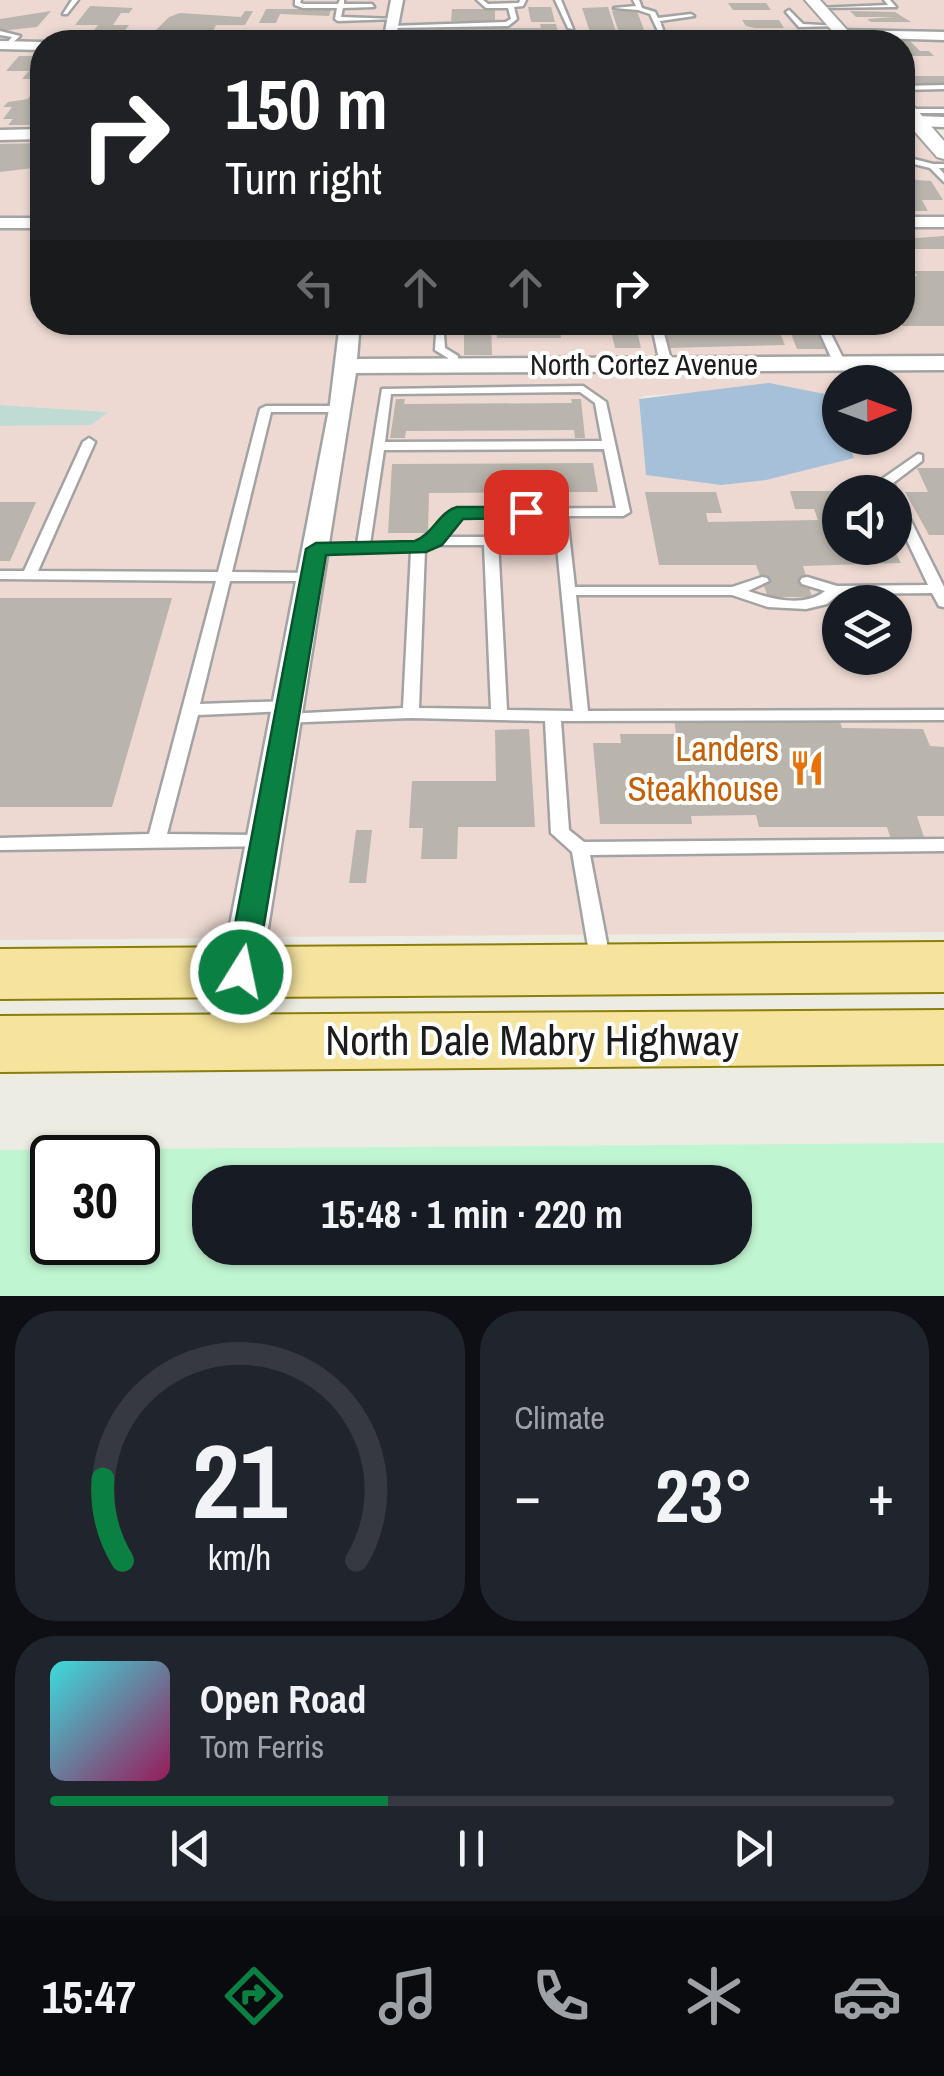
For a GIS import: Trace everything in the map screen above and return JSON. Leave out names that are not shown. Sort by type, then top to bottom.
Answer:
[{"type":"main road","name":"North Dale Mabry Highway","points":[[0,974],[944,967]]},
{"type":"main road","name":"North Dale Mabry Highway","points":[[0,1044],[944,1037]]},
{"type":"street","points":[[391,30],[397,0]]},
{"type":"street","points":[[818,7],[839,30]]},
{"type":"street","points":[[915,36],[944,36]]},
{"type":"street","points":[[3,41],[30,44]]},
{"type":"street","points":[[915,112],[944,122]]},
{"type":"street","points":[[915,122],[940,162]]},
{"type":"street","points":[[0,134],[30,134]]},
{"type":"street","points":[[915,222],[944,222]]},
{"type":"street","points":[[0,223],[30,223]]},
{"type":"street","points":[[225,1042],[241,972],[341,409],[348,335]]},
{"type":"street","name":"North Cortez Avenue","points":[[344,366],[944,363]]},
{"type":"lane","points":[[65,13],[74,0]]},
{"type":"lane","points":[[298,0],[299,5],[372,6]]},
{"type":"lane","points":[[480,0],[486,6],[521,5],[523,0]]},
{"type":"lane","points":[[558,0],[571,28]]},
{"type":"lane","points":[[852,0],[861,8]]},
{"type":"lane","points":[[818,30],[800,26],[787,8],[893,8],[887,0]]},
{"type":"lane","points":[[341,3],[338,19],[387,30]]},
{"type":"lane","points":[[617,8],[637,4],[653,13],[660,30]]},
{"type":"lane","points":[[408,30],[508,24],[514,19],[511,6]]},
{"type":"lane","points":[[656,20],[690,16]]},
{"type":"lane","points":[[915,88],[944,87]]},
{"type":"lane","points":[[915,106],[938,98]]},
{"type":"lane","points":[[915,109],[944,110]]},
{"type":"lane","points":[[915,159],[940,162],[944,179]]},
{"type":"lane","points":[[659,335],[666,364]]},
{"type":"lane","points":[[826,335],[840,364]]},
{"type":"lane","points":[[440,336],[440,350],[453,356],[453,365]]},
{"type":"lane","points":[[363,548],[386,391],[583,390],[600,402],[623,512],[457,513],[426,544],[412,713]]},
{"type":"lane","points":[[156,840],[266,409],[341,409]]},
{"type":"lane","points":[[29,576],[89,442]]},
{"type":"lane","points":[[378,446],[610,445]]},
{"type":"lane","points":[[895,475],[918,458]]},
{"type":"lane","points":[[560,512],[581,716]]},
{"type":"lane","points":[[912,536],[941,596],[912,594]]},
{"type":"lane","points":[[0,575],[226,577],[314,563],[363,548],[491,540],[500,715]]},
{"type":"lane","points":[[807,580],[822,585]]},
{"type":"lane","points":[[734,591],[762,581]]},
{"type":"lane","points":[[568,591],[734,591],[768,603],[822,601]]},
{"type":"lane","points":[[191,710],[552,716],[944,715]]},
{"type":"lane","points":[[552,716],[560,833],[580,849],[944,844]]},
{"type":"lane","points":[[0,844],[264,842]]},
{"type":"lane","points":[[580,849],[602,969]]},
{"type":"shaded area","points":[[0,0],[391,0],[385,30],[30,30],[30,43],[0,43]]},
{"type":"shaded area","points":[[403,0],[806,0],[833,30],[397,30]]},
{"type":"shaded area","points":[[818,0],[944,0],[944,34],[846,30]]},
{"type":"shaded area","points":[[915,36],[944,37],[944,120],[922,119],[915,111]]},
{"type":"shaded area","points":[[0,46],[30,47],[30,132],[0,132]]},
{"type":"shaded area","points":[[915,129],[944,163],[944,219],[915,219]]},
{"type":"shaded area","points":[[0,137],[30,137],[30,220],[0,220]]},
{"type":"shaded area","points":[[915,225],[944,225],[944,359],[355,361],[359,335],[915,335]]},
{"type":"shaded area","points":[[0,226],[30,226],[30,335],[339,335],[330,404],[228,938],[0,940],[0,426],[91,425],[106,412],[0,405]]},
{"type":"shaded area","points":[[822,368],[822,396],[702,392],[639,399],[646,475],[854,458],[853,455],[912,455],[912,368],[944,368],[944,932],[266,937],[354,404],[355,370]]},
{"type":"shaded area","points":[[769,383],[822,393],[822,455],[854,458],[766,480],[721,485],[646,475],[639,399]]},
{"type":"shaded area","points":[[0,405],[108,412],[91,425],[0,426]]},
{"type":"green space","points":[[944,1143],[944,1296],[0,1296],[0,1150],[30,1150],[30,1265],[160,1265],[160,1149]]},
{"type":"building","points":[[728,3],[766,3],[771,10],[733,10]]},
{"type":"building","points":[[90,6],[133,8],[129,13],[121,13],[113,25],[129,25],[125,30],[94,30],[98,25],[75,25]]},
{"type":"building","points":[[528,7],[551,7],[555,22],[531,22]]},
{"type":"building","points":[[608,7],[615,30],[589,30],[582,8]]},
{"type":"building","points":[[266,9],[331,9],[329,16],[280,14],[276,23],[259,23]]},
{"type":"building","points":[[452,9],[495,9],[495,21],[451,21]]},
{"type":"building","points":[[51,11],[37,27],[0,31],[0,19]]},
{"type":"building","points":[[245,11],[253,11],[245,25],[216,25],[214,30],[156,30],[169,17],[180,13],[241,17]]},
{"type":"building","points":[[612,11],[637,11],[644,30],[618,30]]},
{"type":"building","points":[[850,11],[895,12],[911,22],[871,22],[867,19],[894,17],[856,17]]},
{"type":"building","points":[[742,20],[779,20],[784,28],[755,28],[746,26]]},
{"type":"building","points":[[540,24],[556,24],[558,30],[437,30],[437,28],[541,28]]},
{"type":"building","points":[[915,46],[920,51],[929,51],[934,56],[915,56]]},
{"type":"building","points":[[19,56],[30,56],[30,79],[22,79],[29,71],[6,71]]},
{"type":"building","points":[[915,76],[944,76],[944,84],[916,84]]},
{"type":"building","points":[[30,96],[30,125],[8,125],[13,119],[3,119],[12,107],[3,107],[8,102]]},
{"type":"building","points":[[30,143],[30,168],[0,172],[0,144]]},
{"type":"building","points":[[915,179],[931,181],[943,200],[922,200],[928,211],[915,211]]},
{"type":"building","points":[[944,236],[944,249],[915,249],[915,238]]},
{"type":"building","points":[[915,271],[944,271],[944,326],[915,326]]},
{"type":"building","points":[[464,335],[491,335],[492,355],[464,355]]},
{"type":"building","points":[[497,335],[561,338],[497,338]]},
{"type":"building","points":[[612,335],[638,335],[641,348],[615,348]]},
{"type":"building","points":[[666,335],[781,335],[785,345],[669,348]]},
{"type":"building","points":[[792,335],[819,335],[825,349],[797,349]]},
{"type":"building","points":[[396,399],[405,399],[404,404],[572,403],[571,399],[581,399],[585,438],[575,438],[574,430],[406,431],[405,438],[390,438]]},
{"type":"building","points":[[593,463],[598,492],[429,493],[428,533],[388,533],[392,464]]},
{"type":"building","points":[[917,468],[944,468],[944,535],[929,535],[912,505],[912,492],[928,492]]},
{"type":"building","points":[[790,491],[822,491],[822,565],[836,565],[803,566],[812,597],[768,597],[756,565],[659,565],[645,492],[716,492],[722,513],[706,513],[708,522],[818,520],[814,509],[795,509]]},
{"type":"building","points":[[0,502],[36,502],[10,561],[0,561]]},
{"type":"building","points":[[0,598],[172,598],[112,807],[0,807]]},
{"type":"building","points":[[674,718],[839,718],[842,728],[923,729],[930,746],[944,747],[944,816],[917,816],[926,843],[892,843],[887,827],[759,827],[756,815],[691,816],[692,824],[600,824],[593,743],[621,743],[620,734],[676,734]]},
{"type":"building","points":[[529,729],[535,827],[458,827],[457,859],[421,859],[423,828],[409,828],[412,781],[496,781],[495,730]]},
{"type":"building","points":[[356,830],[372,830],[366,883],[349,883]]},
{"type":"place","name":"Landers Steakhouse","points":[[807,768]]},
{"type":"route","points":[[241,972],[316,549],[418,548],[434,541],[457,513],[526,512]]}]
